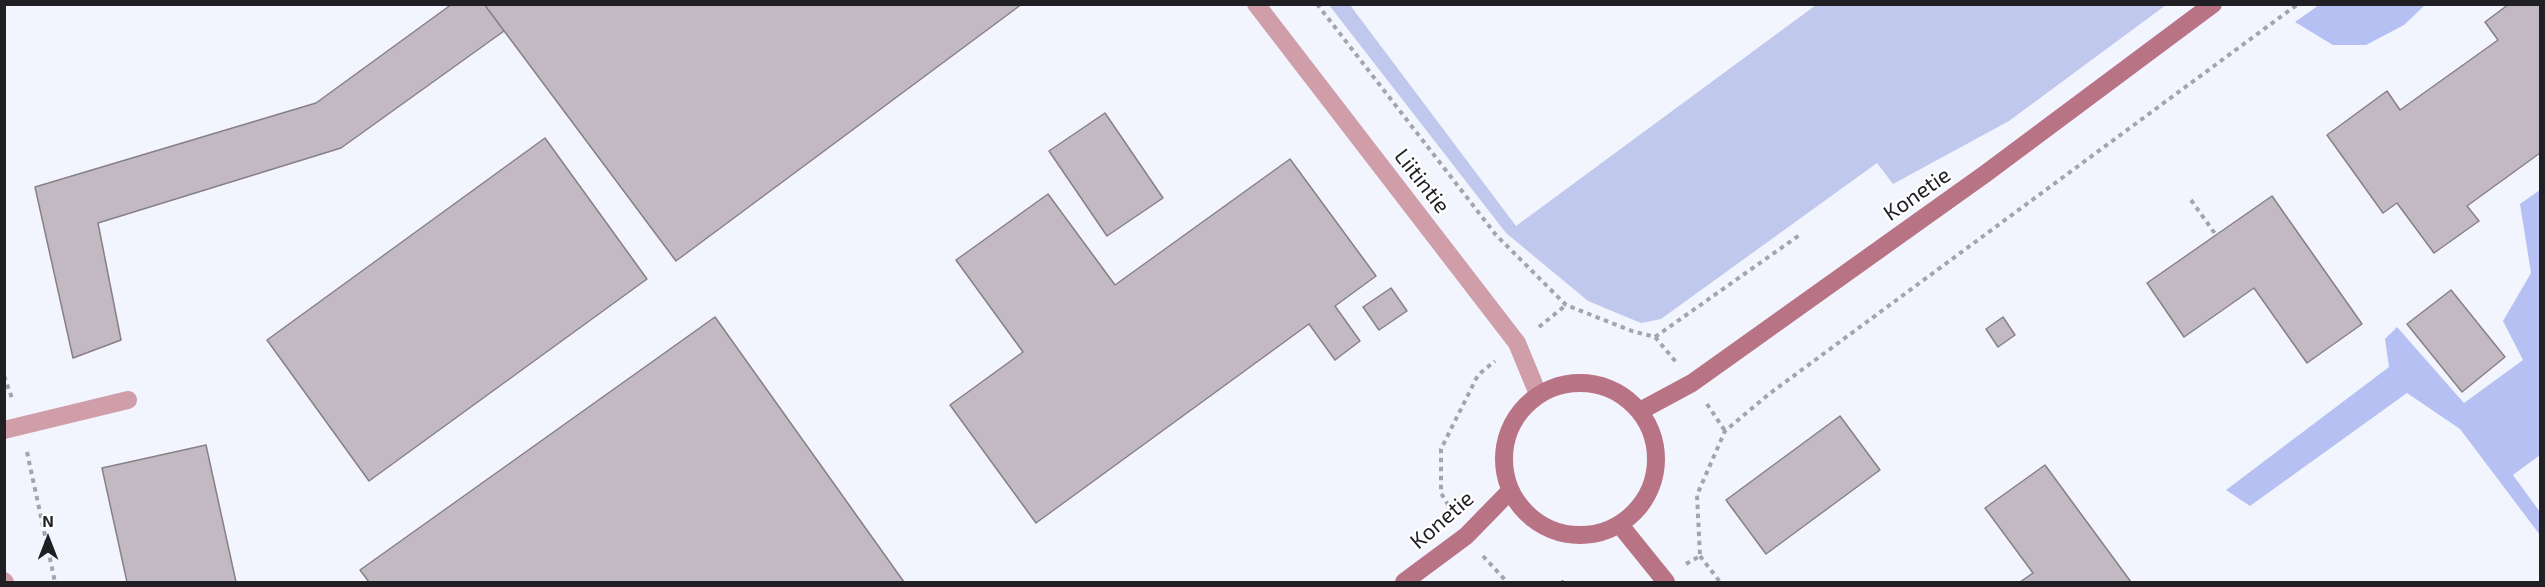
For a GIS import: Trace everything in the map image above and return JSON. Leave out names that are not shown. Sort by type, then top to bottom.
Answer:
[{"type":"street","name":"Liitintie","points":[[1256,4],[1517,343],[1538,394]]},
{"type":"street","name":"Konetie","points":[[1640,411],[1692,383],[1985,174],[2213,4]]},
{"type":"street","points":[[1590,382],[1620,393],[1640,411],[1653,433],[1657,459],[1653,484],[1640,507],[1620,525],[1586,535],[1559,533],[1525,513],[1510,491],[1505,478],[1506,436],[1518,412],[1538,394],[1563,383],[1590,382]]},
{"type":"street","points":[[13,428],[128,400]]},
{"type":"street","name":"Konetie","points":[[1404,582],[1466,536],[1510,491]]},
{"type":"street","points":[[1620,525],[1664,581]]},
{"type":"path","points":[[1317,4],[1496,235],[1566,305],[1632,331],[1655,337],[1692,383],[1725,431]]},
{"type":"path","points":[[1720,582],[1700,556],[1697,495],[1725,431],[1769,394],[2298,4]]},
{"type":"path","points":[[2191,200],[2216,235]]},
{"type":"path","points":[[1655,337],[1801,234]]},
{"type":"path","points":[[1507,582],[1466,536],[1441,493],[1441,449],[1478,375],[1566,305]]},
{"type":"path","points":[[4,376],[13,428],[55,582]]},
{"type":"path","points":[[1664,581],[1700,556]]},
{"type":"shaded area","points":[[1329,5],[1350,5],[1516,226],[1816,5],[2166,5],[2009,121],[1893,184],[1877,163],[1661,319],[1641,323],[1588,301],[1506,233]]},
{"type":"shaded area","points":[[2319,5],[2425,5],[2404,25],[2366,45],[2333,45],[2295,22]]},
{"type":"shaded area","points":[[2540,190],[2540,455],[2513,475],[2540,512],[2540,535],[2460,429],[2407,393],[2250,506],[2226,490],[2389,367],[2385,339],[2397,327],[2464,403],[2523,360],[2503,321],[2531,273],[2520,204]]},
{"type":"building","points":[[452,4],[484,4],[504,31],[341,148],[98,223],[121,340],[73,358],[35,187],[316,103]]},
{"type":"building","points":[[484,4],[1022,4],[676,261]]},
{"type":"building","points":[[2509,4],[2540,4],[2540,153],[2467,206],[2479,221],[2434,253],[2397,203],[2383,213],[2327,135],[2387,91],[2400,110],[2498,40],[2485,22]]},
{"type":"building","points":[[1105,113],[1163,198],[1107,236],[1049,151]]},
{"type":"building","points":[[545,138],[647,279],[369,481],[267,340]]},
{"type":"building","points":[[1290,159],[1376,276],[1335,306],[1360,341],[1335,360],[1309,324],[1036,523],[950,405],[1023,352],[956,260],[1048,194],[1115,285]]},
{"type":"building","points":[[2272,196],[2362,324],[2307,363],[2254,288],[2184,337],[2147,283]]},
{"type":"building","points":[[1391,288],[1407,311],[1379,330],[1363,307]]},
{"type":"building","points":[[2451,290],[2505,357],[2462,392],[2407,324]]},
{"type":"building","points":[[715,317],[904,582],[369,582],[360,570]]},
{"type":"building","points":[[2003,317],[2015,335],[1998,347],[1986,329]]},
{"type":"building","points":[[1840,416],[1880,470],[1766,554],[1726,500]]},
{"type":"building","points":[[206,445],[236,582],[127,582],[102,468]]},
{"type":"building","points":[[2045,465],[2131,582],[2020,582],[2033,573],[1985,508]]}]
